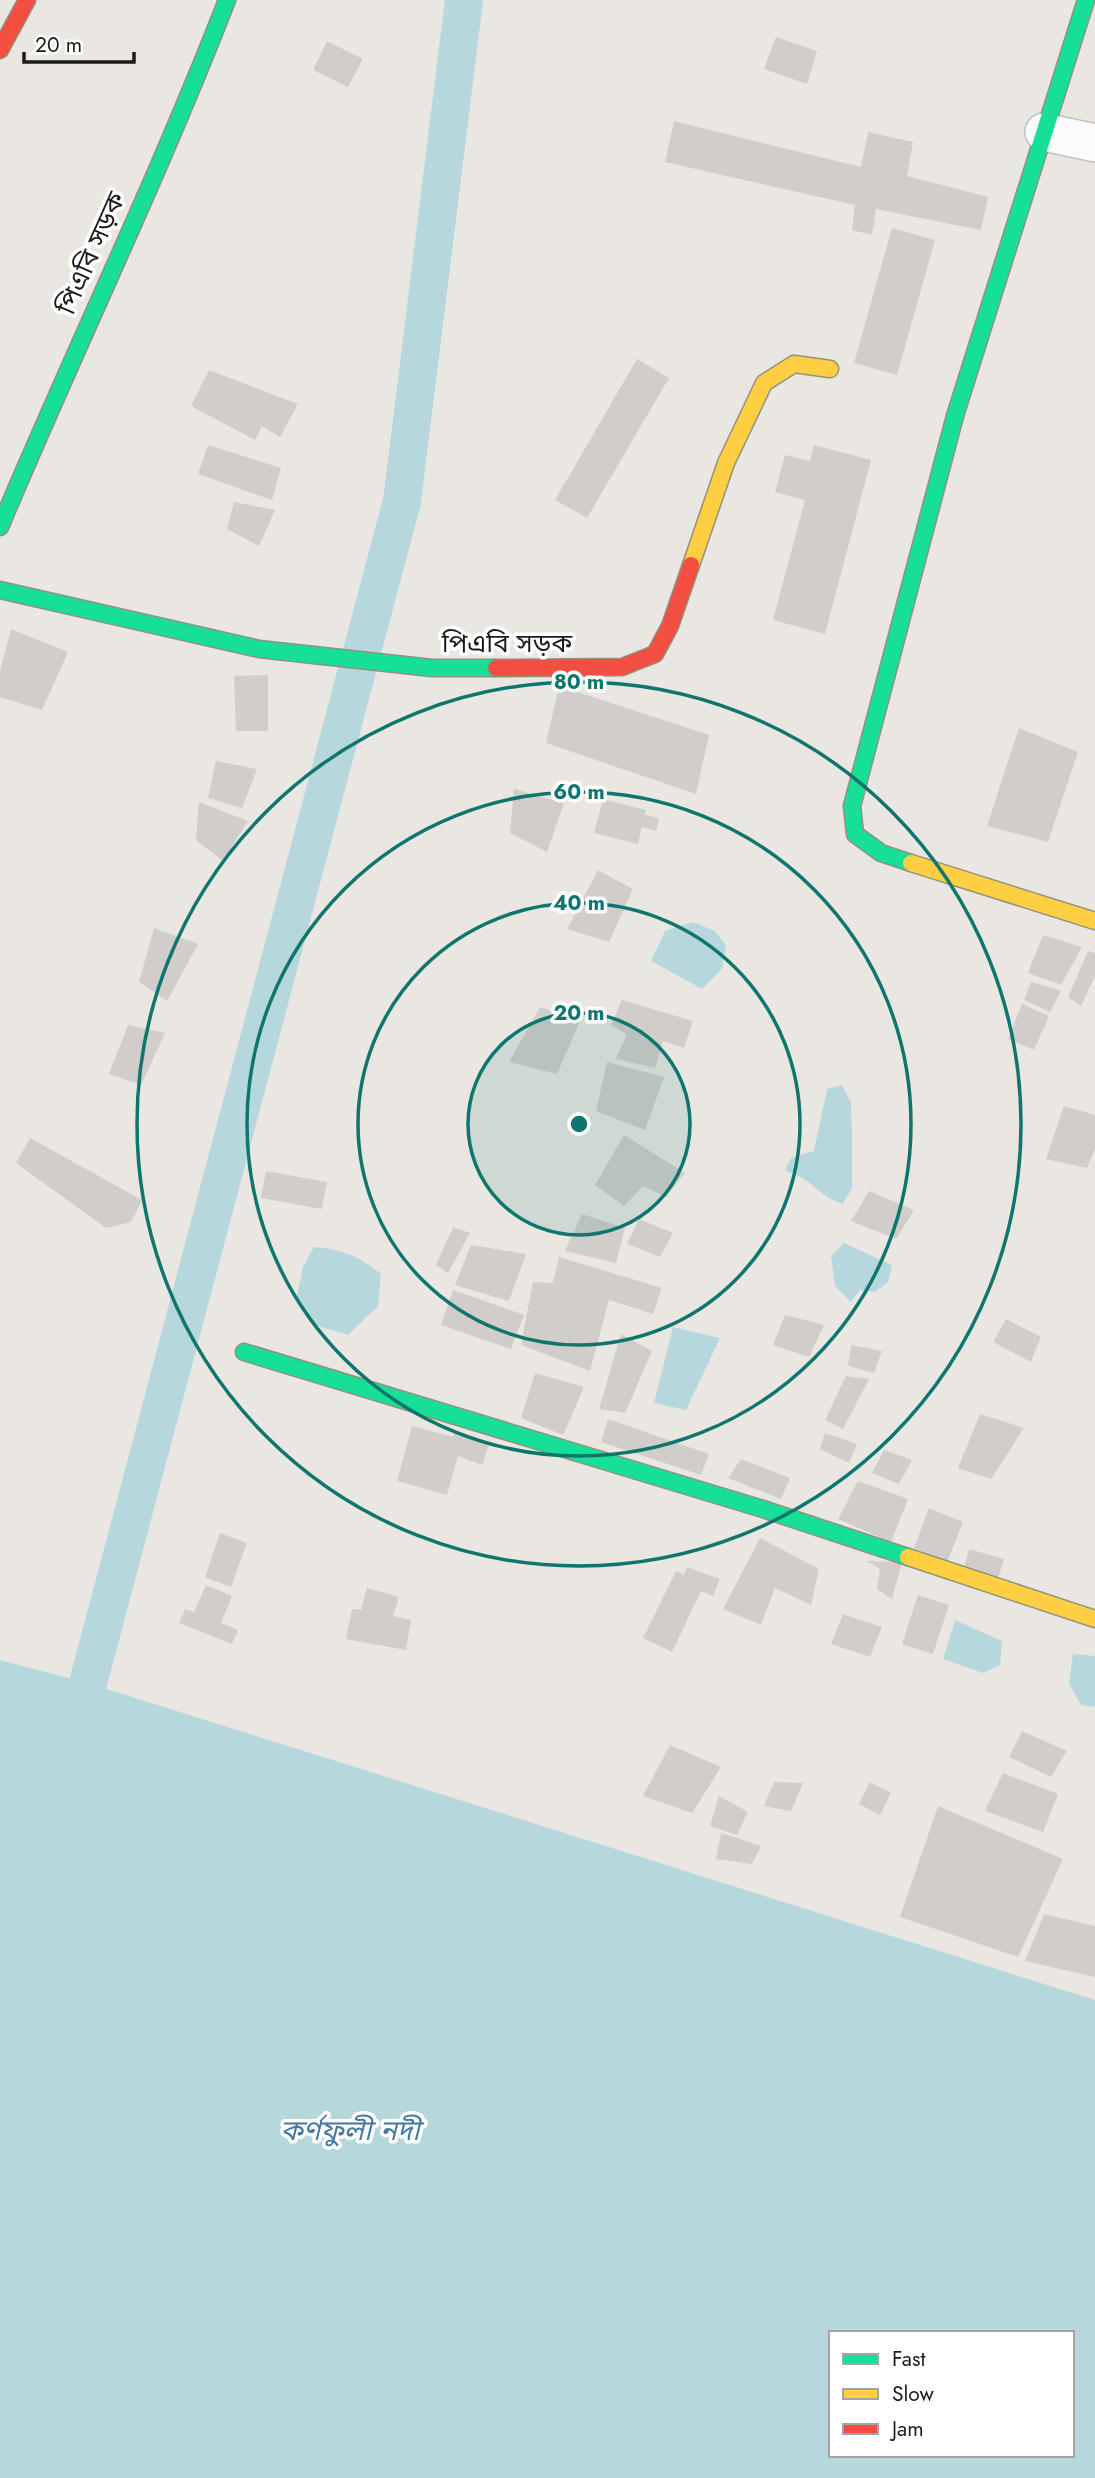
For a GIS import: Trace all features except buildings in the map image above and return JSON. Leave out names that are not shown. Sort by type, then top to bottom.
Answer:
[{"type":"main road","points":[[0,50],[27,0]]},
{"type":"main road","name":"পিএবি সড়ক","points":[[0,527],[72,356],[200,70],[227,0]]},
{"type":"main road","points":[[1086,0],[955,416],[852,806],[855,834],[881,853],[1095,921]]},
{"type":"main road","name":"পিএবি সড়ক","points":[[0,590],[259,649],[432,668],[622,667],[655,654],[670,626],[726,463],[764,383],[794,364],[830,369]]},
{"type":"main road","points":[[244,1352],[763,1509],[1095,1619]]},
{"type":"street","points":[[1044,132],[1095,143]]},
{"type":"water","points":[[693,922],[715,931],[726,945],[722,969],[702,989],[651,961],[665,931]]},
{"type":"water","points":[[842,1085],[851,1103],[852,1136],[852,1188],[843,1204],[826,1196],[803,1178],[785,1171],[791,1158],[814,1151],[827,1089]]},
{"type":"water","points":[[844,1243],[892,1265],[888,1282],[875,1292],[860,1290],[851,1302],[835,1286],[831,1256]]},
{"type":"water","points":[[314,1247],[350,1254],[381,1274],[378,1306],[348,1335],[318,1326],[296,1300],[303,1267]]},
{"type":"water","points":[[673,1327],[720,1338],[686,1410],[654,1403]]},
{"type":"water","points":[[955,1620],[1002,1641],[1000,1665],[983,1673],[943,1659]]},
{"type":"water","points":[[1073,1654],[1095,1656],[1095,1707],[1081,1705],[1069,1683]]},
{"type":"water","name":"কর্ণফুলী নদী","points":[[0,1660],[88,1683],[1095,2000],[1095,2478],[0,2478]]},
{"type":"waterway","points":[[88,1683],[402,501],[464,0]]},
{"type":"traffic: fast","points":[[0,527],[173,133],[227,0]]},
{"type":"traffic: fast","points":[[911,863],[881,853],[855,834],[852,806],[955,416],[1086,0]]},
{"type":"traffic: fast","points":[[0,590],[259,649],[432,668],[496,668]]},
{"type":"traffic: fast","points":[[244,1352],[763,1509],[908,1557]]},
{"type":"traffic: slow","points":[[691,565],[726,463],[764,383],[794,364],[830,369]]},
{"type":"traffic: slow","points":[[911,863],[1095,921]]},
{"type":"traffic: slow","points":[[908,1557],[1095,1619]]},
{"type":"traffic: jam","points":[[0,50],[27,0]]},
{"type":"traffic: jam","points":[[496,668],[622,667],[655,654],[670,626],[691,565]]}]
